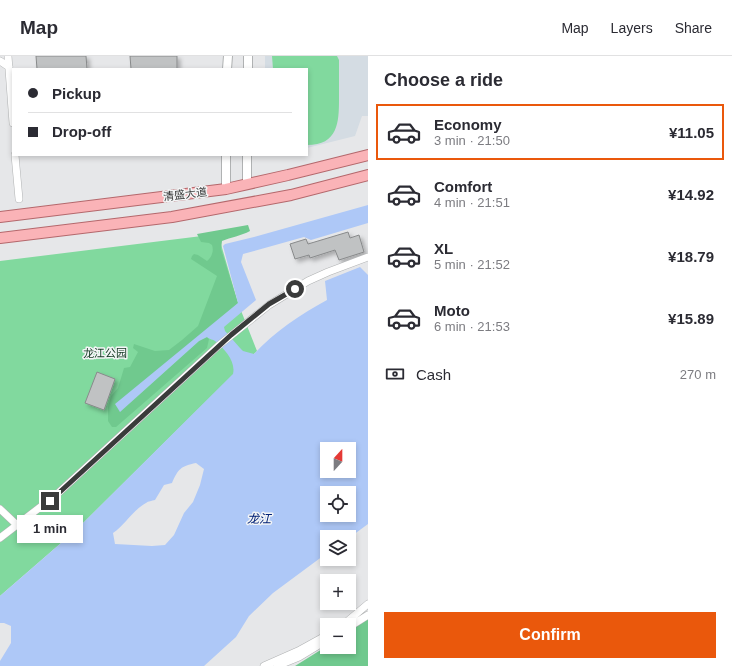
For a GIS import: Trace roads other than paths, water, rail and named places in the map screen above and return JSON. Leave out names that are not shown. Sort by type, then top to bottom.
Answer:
[{"type":"main road","name":"清盛大道","points":[[0,217],[226,189],[368,155]]},
{"type":"main road","name":"清盛大道","points":[[0,238],[172,217],[291,195],[368,175]]},
{"type":"street","points":[[8,56],[12,110]]},
{"type":"street","points":[[227,68],[228,56]]},
{"type":"street","points":[[248,56],[248,68]]},
{"type":"street","points":[[1,63],[9,67]]},
{"type":"street","points":[[16,156],[19,198]]},
{"type":"street","points":[[226,156],[226,189]]},
{"type":"street","points":[[247,156],[247,184]]},
{"type":"street","points":[[0,538],[16,525],[34,514],[56,495],[218,346],[269,304],[308,281],[328,272],[368,258]]},
{"type":"street","points":[[0,509],[16,525]]},
{"type":"street","points":[[351,618],[368,604]]},
{"type":"street","points":[[356,623],[368,615]]},
{"type":"street","points":[[264,666],[298,651],[320,639]]},
{"type":"street","points":[[277,666],[320,644]]},
{"type":"water","name":"龙江","points":[[368,205],[368,223],[311,240],[304,237],[243,254],[241,262],[256,300],[224,327],[225,331],[243,351],[254,354],[270,338],[288,324],[327,300],[325,281],[360,267],[368,275],[368,524],[356,533],[356,530],[320,530],[320,558],[273,593],[249,616],[236,637],[204,666],[0,666],[0,661],[11,643],[11,626],[0,623],[0,596],[76,530],[233,374],[233,365],[229,356],[219,344],[207,337],[199,341],[120,412],[115,404],[238,303],[223,246],[225,244]],"holes":[[[196,463],[204,469],[200,485],[193,502],[184,513],[174,535],[165,545],[152,546],[115,544],[113,533],[141,506],[155,500],[164,485],[172,483],[176,474],[183,467]]]},
{"type":"park label","name":"龙江公园","points":[[105,353]]}]
